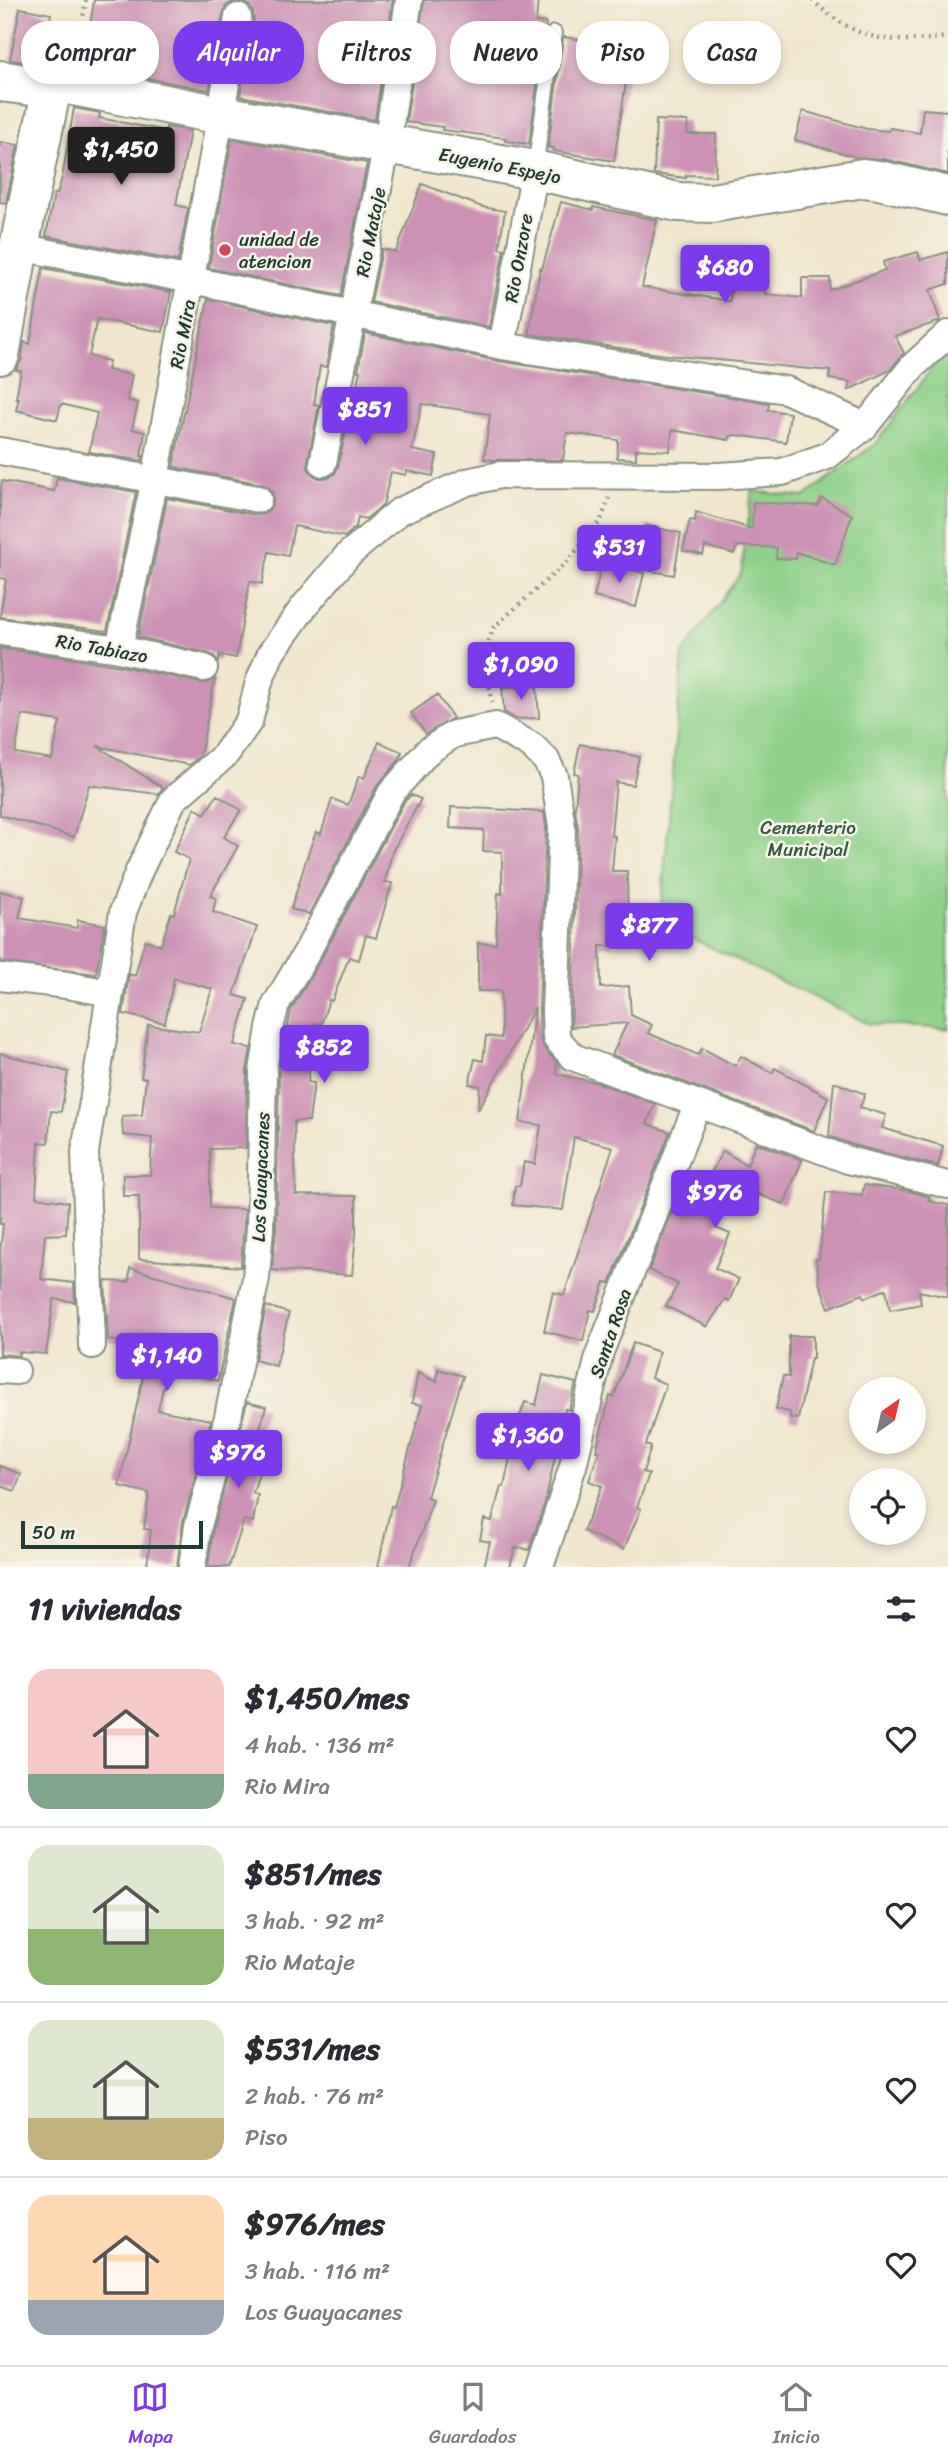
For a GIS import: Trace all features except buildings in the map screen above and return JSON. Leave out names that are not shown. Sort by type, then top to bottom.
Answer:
[{"type":"street","name":"Rio Mataje","points":[[323,463],[387,144],[409,0]]},
{"type":"street","name":"Rio Mira","points":[[119,649],[155,479],[239,17]]},
{"type":"street","points":[[0,75],[58,89],[19,247],[0,355]]},
{"type":"street","name":"Eugenio Espejo","points":[[58,89],[535,170],[678,202],[712,203],[863,178],[948,196]]},
{"type":"street","name":"Rio Onzore","points":[[502,346],[535,170]]},
{"type":"street","points":[[19,247],[192,280],[502,346],[786,390],[865,426]]},
{"type":"street","points":[[92,1345],[85,1153],[123,912],[139,871],[173,800],[225,755],[249,721],[259,682],[271,653],[303,608],[348,555],[400,511],[467,482],[500,475],[719,476],[782,472],[827,456],[865,426],[913,366],[948,334]]},
{"type":"street","points":[[0,451],[258,499]]},
{"type":"street","name":"Rio Tabiazo","points":[[0,632],[119,649],[204,668]]},
{"type":"street","points":[[496,726],[532,746],[546,760],[554,776],[562,827],[556,1038],[573,1057],[848,1160],[948,1185]]},
{"type":"street","name":"Los Guayacanes","points":[[192,1567],[198,1526],[228,1417],[256,1278],[260,1228],[263,1071],[276,1004],[307,952],[391,793],[428,751],[454,734],[496,726]]},
{"type":"street","points":[[0,978],[67,985],[110,993]]},
{"type":"street","name":"Santa Rosa","points":[[540,1567],[573,1466],[600,1352],[697,1105]]},
{"type":"lane","points":[[535,170],[547,84]]},
{"type":"lane","points":[[0,94],[58,89]]},
{"type":"path","points":[[58,89],[86,0]]},
{"type":"path","points":[[812,0],[845,26],[876,38],[907,42],[948,37]]},
{"type":"path","points":[[496,726],[484,654],[494,627],[566,563],[601,520],[619,474]]},
{"type":"green space","name":"Cementerio Municipal","points":[[948,356],[948,1029],[869,1024],[660,923],[683,653],[741,573],[752,491],[804,497],[876,443],[939,359]]},
{"type":"place","name":"unidad de atencion","points":[[225,250]]}]
